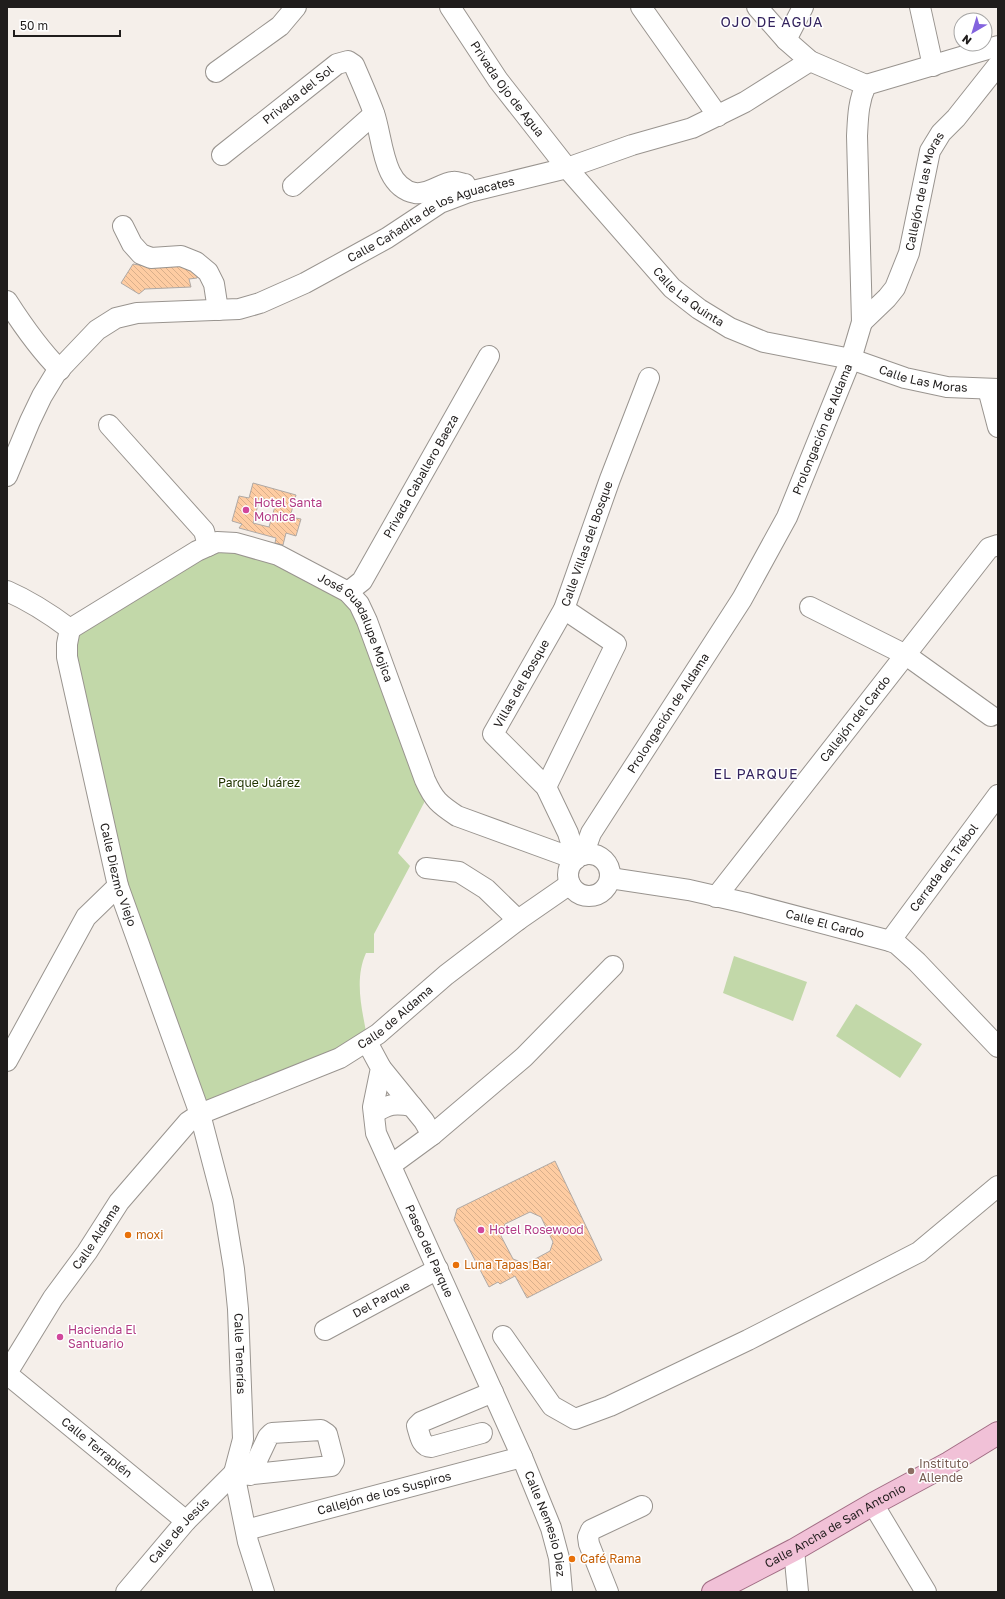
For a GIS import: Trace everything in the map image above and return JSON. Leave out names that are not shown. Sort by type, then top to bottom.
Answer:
[{"type":"main road","name":"Calle Ancha de San Antonio","points":[[713,1592],[794,1550],[998,1433]]},
{"type":"street","points":[[216,72],[280,26],[296,7]]},
{"type":"street","name":"Privada Ojo de Agua","points":[[450,7],[498,80],[567,168]]},
{"type":"street","points":[[641,7],[718,116]]},
{"type":"street","points":[[757,7],[786,40],[810,61],[866,86],[998,46]]},
{"type":"street","points":[[786,40],[803,7]]},
{"type":"street","points":[[920,7],[933,66]]},
{"type":"street","name":"Privada del Sol","points":[[222,155],[337,64],[348,61],[354,65],[374,114],[389,170],[397,182],[406,190],[416,193],[428,192],[453,182],[465,184],[469,192]]},
{"type":"street","name":"Calle Cañadita de los Aguacates","points":[[7,476],[42,396],[60,370],[97,330],[116,318],[137,313],[239,310],[260,303],[292,289],[387,238],[440,203],[469,192],[567,168],[632,145],[692,128],[718,116],[765,90],[810,61]]},
{"type":"street","name":"Callejón de las Moras","points":[[862,322],[887,298],[895,288],[909,253],[930,151],[941,133],[956,118],[998,65]]},
{"type":"street","name":"Prolongación de Aldama","points":[[578,858],[591,833],[742,600],[762,565],[787,517],[851,359],[862,322],[857,136],[859,107],[861,96],[866,86]]},
{"type":"street","points":[[293,186],[374,114]]},
{"type":"street","name":"Calle La Quinta","points":[[567,168],[672,288],[699,309],[730,328],[764,342],[851,359]]},
{"type":"street","points":[[123,226],[132,244],[141,254],[151,258],[181,256],[196,262],[208,272],[214,284],[218,310]]},
{"type":"street","points":[[7,301],[21,324],[42,352],[60,370]]},
{"type":"street","name":"Privada Caballero Baeza","points":[[348,592],[362,581],[489,356]]},
{"type":"street","name":"Calle Las Moras","points":[[851,359],[905,378],[947,387],[993,389]]},
{"type":"street","name":"Calle Villas del Bosque","points":[[546,787],[616,644],[564,609],[610,479],[649,378]]},
{"type":"street","points":[[993,389],[998,427]]},
{"type":"street","points":[[109,425],[204,531],[208,546]]},
{"type":"street","name":"José Guadalupe Mojica","points":[[70,629],[197,551],[217,542],[236,543],[278,555],[348,592],[359,604],[367,620],[425,780],[433,797],[457,816],[578,858]]},
{"type":"street","name":"Callejón del Cardo","points":[[716,897],[989,548],[998,545]]},
{"type":"street","points":[[7,591],[24,598],[48,612],[70,629]]},
{"type":"street","points":[[810,607],[906,655],[990,716]]},
{"type":"street","name":"Villas del Bosque","points":[[546,787],[493,734],[564,609]]},
{"type":"street","name":"Calle Diezmo Viejo","points":[[70,629],[67,644],[67,657],[118,886],[200,1114]]},
{"type":"street","points":[[546,787],[578,858]]},
{"type":"street","name":"Cerrada del Trébol","points":[[890,941],[998,794]]},
{"type":"street","points":[[592,854],[602,858],[608,866],[610,878],[608,884],[602,892],[590,896],[579,893],[570,884],[568,875],[569,867],[578,858],[592,854]]},
{"type":"street","points":[[426,868],[459,872],[486,889],[518,920]]},
{"type":"street","name":"Calle El Cardo","points":[[610,878],[689,890],[746,903],[897,944],[918,962],[998,1047]]},
{"type":"street","name":"Calle de Aldama","points":[[200,1114],[340,1058],[367,1042],[446,975],[518,920],[570,884]]},
{"type":"street","points":[[7,1061],[86,917],[118,886]]},
{"type":"street","points":[[391,1165],[432,1135],[524,1057],[613,966]]},
{"type":"street","points":[[367,1042],[381,1068],[412,1106],[432,1135]]},
{"type":"street","name":"Paseo del Parque","points":[[381,1068],[373,1107],[376,1134],[522,1457]]},
{"type":"street","points":[[374,1113],[386,1106],[396,1104],[412,1106]]},
{"type":"street","name":"Calle Aldama","points":[[7,1373],[54,1298],[87,1252],[119,1202],[188,1122],[200,1114]]},
{"type":"street","name":"Calle Tenerías","points":[[200,1114],[223,1202],[234,1269],[243,1439],[240,1475],[246,1530],[264,1592]]},
{"type":"street","points":[[503,1336],[552,1406],[575,1419],[610,1406],[748,1340],[919,1252],[998,1186]]},
{"type":"street","name":"Del Parque","points":[[325,1330],[438,1269]]},
{"type":"street","name":"Calle Terraplén","points":[[7,1373],[186,1521]]},
{"type":"street","points":[[482,1433],[427,1447],[423,1444],[417,1426],[421,1422],[493,1392]]},
{"type":"street","name":"Callejón de los Suspiros","points":[[246,1530],[522,1457]]},
{"type":"street","name":"Calle Nemesio Diez","points":[[522,1457],[551,1528],[559,1558],[562,1592]]},
{"type":"street","name":"Calle de Jesús","points":[[126,1592],[186,1521],[240,1475]]},
{"type":"street","points":[[873,1504],[926,1592]]},
{"type":"street","points":[[608,1592],[588,1537],[591,1530],[642,1506]]},
{"type":"street","points":[[794,1550],[798,1592]]},
{"type":"green space","name":"Parque Juárez","points":[[218,546],[274,559],[355,603],[427,797],[398,853],[410,866],[374,934],[374,953],[366,953],[362,963],[360,974],[360,995],[367,1037],[206,1106],[126,890],[73,664],[78,630]]},
{"type":"green space","points":[[734,956],[807,982],[793,1021],[723,993]]},
{"type":"green space","points":[[856,1004],[922,1044],[900,1078],[836,1036]]},
{"type":"building","points":[[133,264],[151,267],[180,266],[191,268],[198,276],[197,278],[189,279],[191,287],[145,289],[139,294],[121,283]]},
{"type":"building","name":"Hotel Santa Monica","points":[[253,483],[296,495],[290,517],[301,519],[296,536],[286,533],[283,545],[275,543],[276,538],[239,528],[242,524],[232,521],[239,496],[249,498]],"holes":[[[260,498],[276,503],[269,527],[253,523]]]},
{"type":"building","name":"Hotel Rosewood","points":[[555,1161],[602,1260],[527,1298],[515,1276],[500,1284],[498,1282],[489,1287],[454,1220],[457,1209]],"holes":[[[530,1212],[541,1217],[553,1242],[550,1251],[526,1264],[513,1259],[501,1236],[505,1224]]]},
{"type":"place","name":"Hotel Santa Monica","points":[[246,510]]},
{"type":"place","name":"Hotel Rosewood","points":[[481,1230]]},
{"type":"place","name":"moxi","points":[[128,1235]]},
{"type":"place","name":"Luna Tapas Bar","points":[[456,1265]]},
{"type":"place","name":"Hacienda El Santuario","points":[[60,1337]]},
{"type":"place","name":"Instituto Allende","points":[[911,1471]]},
{"type":"place","name":"Café Rama","points":[[572,1559]]},
{"type":"district","name":"OJO DE AGUA","points":[[772,22]]},
{"type":"district","name":"EL PARQUE","points":[[756,774]]}]
